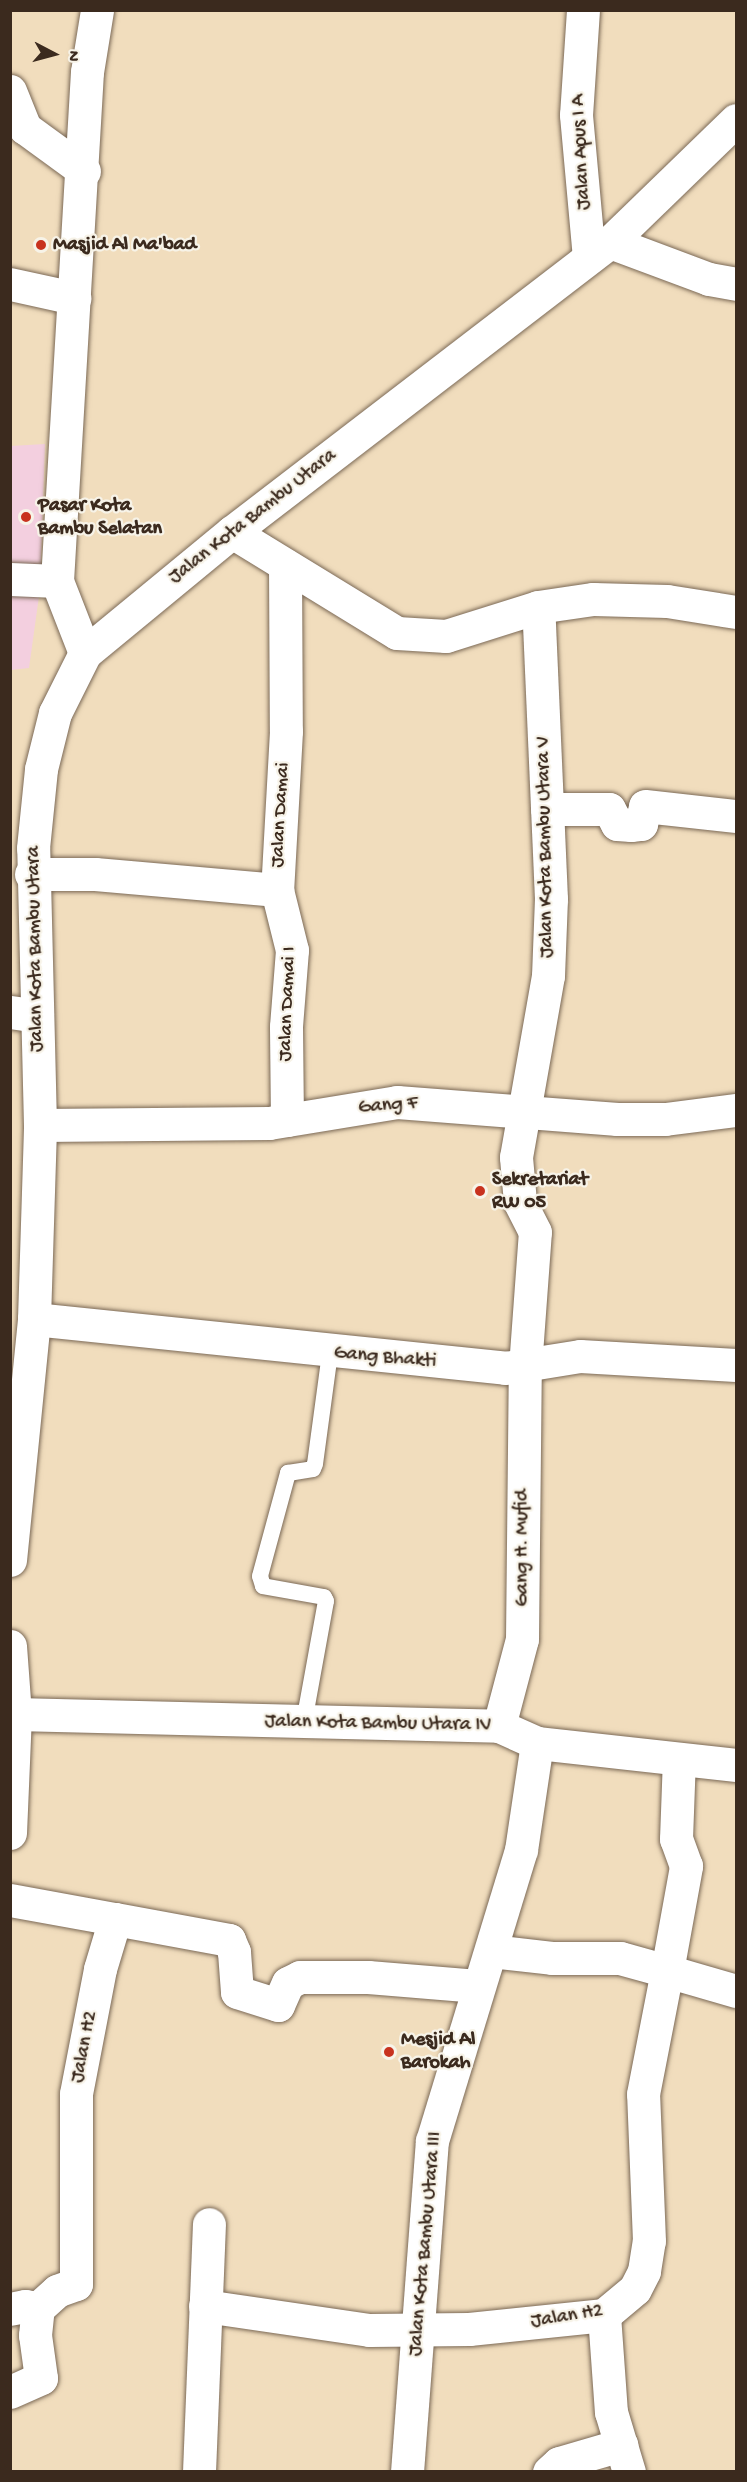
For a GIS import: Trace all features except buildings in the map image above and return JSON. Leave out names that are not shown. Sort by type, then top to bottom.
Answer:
[{"type":"street","points":[[85,653],[57,581],[84,171],[87,72],[97,10]]},
{"type":"street","name":"Jalan Apus I A","points":[[583,10],[576,115],[599,249]]},
{"type":"street","points":[[10,92],[25,128],[84,171]]},
{"type":"street","name":"Jalan Kota Bambu Utara","points":[[10,1560],[19,1387],[34,1319],[40,1125],[24,1014],[31,874],[41,769],[55,713],[85,653],[232,532],[599,249],[736,120]]},
{"type":"street","points":[[599,249],[709,279],[736,284]]},
{"type":"street","points":[[10,284],[74,298]]},
{"type":"street","points":[[232,532],[397,633],[446,636],[538,607],[593,599],[667,601],[736,612]]},
{"type":"street","name":"Jalan Damai","points":[[31,874],[94,874],[277,890],[286,720],[285,565]]},
{"type":"street","points":[[10,579],[57,581]]},
{"type":"street","name":"Jalan Kota Bambu Utara V","points":[[525,1368],[536,1232],[520,1202],[515,1174],[548,976],[547,809],[538,607]]},
{"type":"street","points":[[547,809],[609,810],[617,824],[631,825],[641,824],[645,806],[736,816]]},
{"type":"street","name":"Jalan Damai I","points":[[277,890],[292,950],[286,1026],[286,1120]]},
{"type":"street","name":"Gang F","points":[[40,1125],[286,1120],[397,1102],[526,1113],[665,1119],[736,1110]]},
{"type":"street","name":"Gang Bhakti","points":[[34,1319],[135,1327],[330,1353],[525,1368],[580,1356],[736,1365]]},
{"type":"street","name":"Gang H. Mufid","points":[[499,1726],[522,1639],[525,1368]]},
{"type":"street","points":[[10,1646],[15,1714],[10,1833]]},
{"type":"street","name":"Jalan Kota Bambu Utara IV","points":[[15,1714],[499,1726],[537,1743],[736,1765]]},
{"type":"street","name":"Jalan Kota Bambu Utara III","points":[[407,2472],[432,2141],[521,1850],[537,1743]]},
{"type":"street","name":"Jalan H2","points":[[205,2306],[338,2326],[417,2329],[480,2328],[604,2315],[635,2289],[644,2271],[649,2241],[643,2094],[686,1866],[676,1839],[679,1759]]},
{"type":"street","points":[[10,1900],[229,1940],[234,1952],[237,1992],[278,2005],[292,1978],[309,1976],[478,1986]]},
{"type":"street","name":"Jalan H2","points":[[24,2309],[76,2283],[76,2094],[100,1968],[115,1919]]},
{"type":"street","points":[[491,1951],[552,1958],[620,1958],[718,1989],[736,1991]]},
{"type":"street","points":[[199,2472],[209,2224]]},
{"type":"street","points":[[10,2392],[41,2378],[34,2319],[24,2309]]},
{"type":"street","points":[[549,2472],[559,2463],[625,2458],[611,2412],[604,2315]]},
{"type":"lane","points":[[304,1722],[326,1601],[324,1597],[263,1586],[260,1576],[288,1473],[314,1469],[330,1353]]},
{"type":"shaded area","name":"Pasar Kota Bambu Selatan","points":[[45,444],[40,589],[29,668],[11,670],[11,446]]},
{"type":"place","name":"Masjid Al Ma'bad","points":[[41,245]]},
{"type":"place","name":"Pasar Kota Bambu Selatan","points":[[26,517]]},
{"type":"place","name":"Sekretariat RW 05","points":[[480,1191]]},
{"type":"place","name":"Mesjid Al Barokah","points":[[389,2052]]}]
